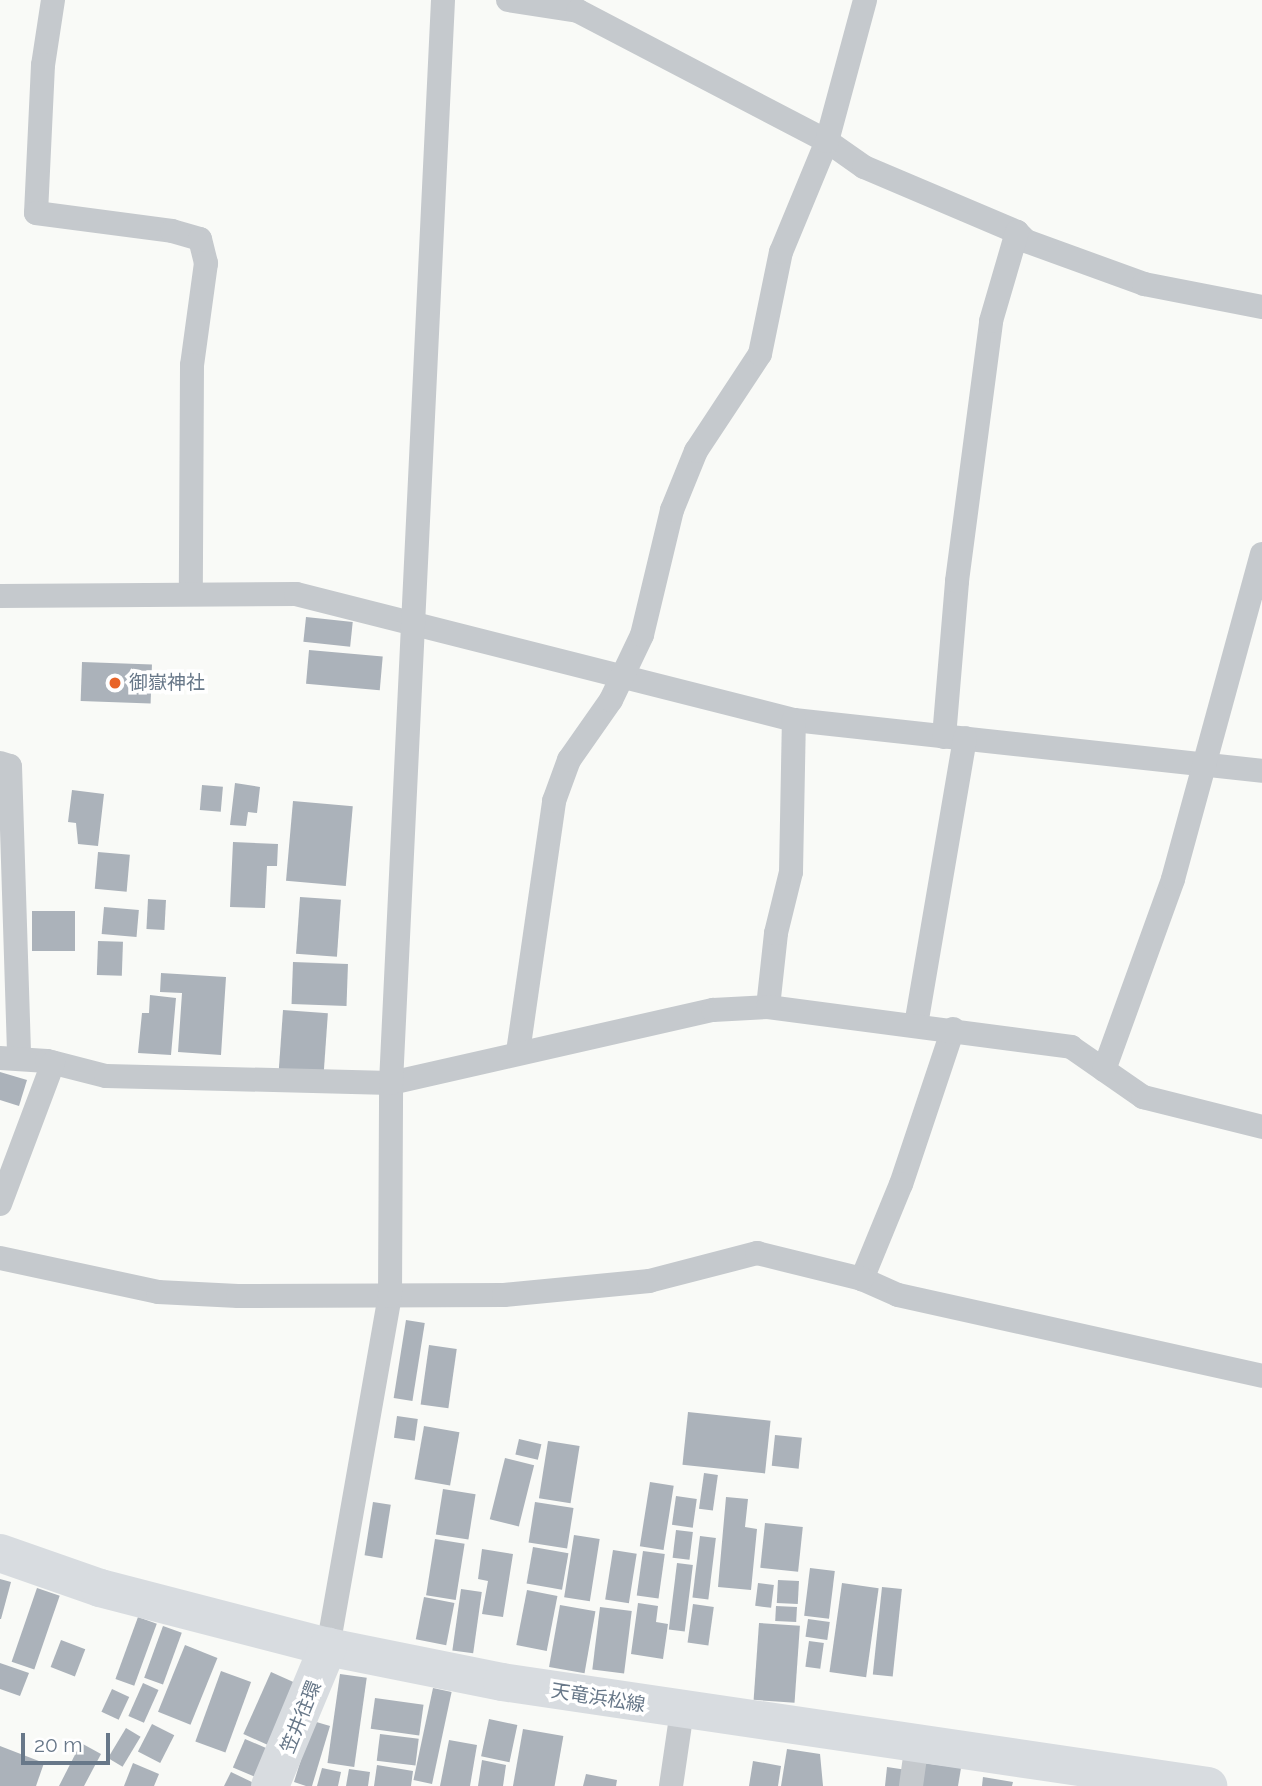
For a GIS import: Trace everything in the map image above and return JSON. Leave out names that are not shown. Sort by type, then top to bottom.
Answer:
[{"type":"main road","name":"天竜浜松線","points":[[0,1553],[100,1588],[328,1647],[682,1711],[1208,1786]]},
{"type":"main road","name":"笠井往環","points":[[271,1786],[328,1647]]},
{"type":"street","points":[[53,0],[41,90],[36,213],[181,233],[200,239],[206,263],[192,365],[191,593]]},
{"type":"street","points":[[328,1647],[390,1296],[391,1083],[443,0]]},
{"type":"street","points":[[508,0],[578,11],[827,141],[864,167],[1017,232],[1026,241],[1143,284],[1262,307]]},
{"type":"street","points":[[518,1052],[554,801],[569,760],[624,676],[642,635],[672,510],[696,451],[760,354],[781,252],[827,141],[865,0]]},
{"type":"street","points":[[916,1025],[955,737],[957,581],[991,321],[1017,232]]},
{"type":"street","points":[[1104,1070],[1173,879],[1207,765],[1262,554]]},
{"type":"street","points":[[0,596],[296,594],[794,720],[1262,771]]},
{"type":"street","points":[[768,1007],[776,933],[791,872],[794,720]]},
{"type":"street","points":[[0,763],[10,766],[6,817],[9,1058],[53,1063],[106,1076],[391,1083],[518,1052],[713,1010],[768,1007],[953,1029],[1070,1047],[1143,1097],[1262,1127]]},
{"type":"street","points":[[862,1279],[901,1184],[953,1029]]},
{"type":"street","points":[[0,1204],[53,1063]]},
{"type":"street","points":[[0,1258],[158,1292],[390,1296],[504,1295],[649,1281],[757,1253],[862,1279],[898,1295],[1262,1376]]},
{"type":"street","points":[[671,1786],[682,1711]]},
{"type":"street","points":[[911,1786],[917,1743]]},
{"type":"building","points":[[306,617],[353,622],[350,647],[303,642]]},
{"type":"building","points":[[309,650],[383,656],[380,690],[306,684]]},
{"type":"building","name":"御嶽神社","points":[[82,662],[152,664],[151,703],[81,701]]},
{"type":"building","points":[[235,783],[260,787],[257,813],[248,812],[246,826],[230,825]]},
{"type":"building","points":[[202,785],[223,787],[221,812],[200,810]]},
{"type":"building","points":[[72,790],[104,794],[98,846],[78,844],[76,823],[68,822]]},
{"type":"building","points":[[293,801],[353,806],[346,886],[286,881]]},
{"type":"building","points":[[233,842],[278,844],[277,866],[267,866],[265,908],[230,907]]},
{"type":"building","points":[[98,852],[130,855],[127,892],[95,889]]},
{"type":"building","points":[[300,897],[341,900],[337,957],[296,954]]},
{"type":"building","points":[[148,899],[166,900],[164,930],[146,929]]},
{"type":"building","points":[[104,907],[139,910],[137,937],[102,934]]},
{"type":"building","points":[[32,911],[75,911],[75,951],[32,951]]},
{"type":"building","points":[[98,941],[123,942],[122,976],[97,975]]},
{"type":"building","points":[[293,962],[348,964],[347,1006],[292,1004]]},
{"type":"building","points":[[161,973],[226,977],[221,1055],[178,1052],[182,993],[160,992]]},
{"type":"building","points":[[150,995],[176,998],[171,1055],[138,1053],[142,1013],[149,1013]]},
{"type":"building","points":[[283,1010],[328,1013],[324,1073],[279,1070]]},
{"type":"building","points":[[0,1072],[27,1080],[19,1106],[0,1100]]},
{"type":"building","points":[[406,1320],[425,1323],[412,1401],[394,1398]]},
{"type":"building","points":[[429,1345],[457,1349],[448,1408],[421,1404]]},
{"type":"building","points":[[688,1412],[771,1421],[765,1473],[682,1465]]},
{"type":"building","points":[[397,1416],[418,1419],[415,1441],[394,1438]]},
{"type":"building","points":[[424,1426],[459,1432],[450,1485],[415,1479]]},
{"type":"building","points":[[775,1435],[802,1438],[799,1469],[772,1466]]},
{"type":"building","points":[[519,1439],[541,1444],[538,1460],[515,1455]]},
{"type":"building","points":[[548,1441],[580,1446],[571,1503],[539,1498]]},
{"type":"building","points":[[505,1458],[534,1465],[519,1526],[490,1519]]},
{"type":"building","points":[[704,1473],[718,1475],[713,1511],[699,1509]]},
{"type":"building","points":[[650,1482],[674,1486],[664,1550],[640,1546]]},
{"type":"building","points":[[443,1489],[476,1494],[468,1540],[436,1534]]},
{"type":"building","points":[[676,1496],[697,1499],[693,1528],[672,1525]]},
{"type":"building","points":[[726,1497],[748,1499],[745,1527],[757,1529],[751,1590],[718,1587]]},
{"type":"building","points":[[373,1502],[391,1505],[382,1558],[365,1555]]},
{"type":"building","points":[[535,1502],[574,1508],[567,1549],[529,1542]]},
{"type":"building","points":[[765,1523],[803,1527],[798,1572],[760,1568]]},
{"type":"building","points":[[676,1530],[693,1532],[689,1560],[673,1558]]},
{"type":"building","points":[[574,1535],[600,1539],[590,1601],[564,1597]]},
{"type":"building","points":[[700,1536],[716,1538],[708,1599],[692,1598]]},
{"type":"building","points":[[435,1539],[465,1544],[456,1600],[426,1595]]},
{"type":"building","points":[[533,1547],[568,1553],[562,1590],[527,1583]]},
{"type":"building","points":[[482,1549],[513,1554],[503,1617],[482,1614],[488,1581],[478,1579]]},
{"type":"building","points":[[613,1550],[637,1554],[629,1603],[605,1599]]},
{"type":"building","points":[[643,1551],[665,1554],[659,1599],[637,1596]]},
{"type":"building","points":[[677,1563],[693,1565],[685,1631],[669,1630]]},
{"type":"building","points":[[810,1568],[835,1571],[829,1619],[804,1616]]},
{"type":"building","points":[[0,1579],[11,1582],[1,1619],[0,1619]]},
{"type":"building","points":[[778,1580],[799,1581],[798,1604],[777,1603]]},
{"type":"building","points":[[758,1583],[774,1585],[771,1608],[755,1606]]},
{"type":"building","points":[[842,1583],[879,1588],[866,1677],[829,1672]]},
{"type":"building","points":[[882,1587],[902,1589],[893,1677],[873,1675]]},
{"type":"building","points":[[37,1588],[60,1596],[34,1670],[12,1662]]},
{"type":"building","points":[[461,1589],[482,1592],[473,1653],[452,1650]]},
{"type":"building","points":[[527,1590],[557,1596],[547,1651],[516,1645]]},
{"type":"building","points":[[424,1597],[454,1603],[446,1645],[416,1639]]},
{"type":"building","points":[[638,1603],[658,1606],[656,1622],[668,1624],[663,1659],[631,1654]]},
{"type":"building","points":[[693,1604],[714,1607],[708,1646],[688,1643]]},
{"type":"building","points":[[560,1605],[595,1611],[585,1673],[549,1667]]},
{"type":"building","points":[[776,1606],[797,1607],[796,1622],[775,1621]]},
{"type":"building","points":[[600,1607],[632,1611],[624,1673],[592,1670]]},
{"type":"building","points":[[138,1617],[157,1624],[134,1686],[115,1679]]},
{"type":"building","points":[[808,1619],[830,1622],[827,1640],[805,1637]]},
{"type":"building","points":[[759,1623],[800,1626],[795,1703],[754,1700]]},
{"type":"building","points":[[163,1626],[182,1633],[163,1685],[144,1678]]},
{"type":"building","points":[[61,1640],[85,1649],[75,1676],[51,1667]]},
{"type":"building","points":[[809,1641],[824,1643],[820,1669],[805,1667]]},
{"type":"building","points":[[185,1645],[217,1658],[190,1725],[158,1712]]},
{"type":"building","points":[[0,1663],[29,1673],[20,1696],[0,1689]]},
{"type":"building","points":[[221,1671],[251,1682],[225,1752],[195,1741]]},
{"type":"building","points":[[271,1672],[298,1684],[271,1746],[243,1734]]},
{"type":"building","points":[[340,1674],[367,1678],[354,1767],[327,1763]]},
{"type":"building","points":[[143,1683],[159,1690],[144,1723],[128,1716]]},
{"type":"building","points":[[433,1688],[452,1692],[432,1784],[413,1780]]},
{"type":"building","points":[[112,1689],[129,1697],[119,1720],[101,1712]]},
{"type":"building","points":[[375,1698],[424,1705],[419,1736],[371,1729]]},
{"type":"building","points":[[489,1719],[517,1725],[509,1762],[481,1756]]},
{"type":"building","points":[[313,1721],[330,1726],[312,1786],[306,1786],[294,1782]]},
{"type":"building","points":[[152,1724],[174,1735],[160,1763],[138,1752]]},
{"type":"building","points":[[126,1728],[141,1737],[123,1767],[108,1758]]},
{"type":"building","points":[[523,1729],[563,1736],[555,1786],[513,1786]]},
{"type":"building","points":[[380,1734],[419,1739],[415,1766],[377,1761]]},
{"type":"building","points":[[245,1739],[269,1749],[257,1778],[233,1768]]},
{"type":"building","points":[[449,1740],[477,1745],[470,1786],[440,1786]]},
{"type":"building","points":[[81,1743],[101,1754],[84,1786],[59,1786]]},
{"type":"building","points":[[0,1746],[44,1763],[36,1786],[0,1786]]},
{"type":"building","points":[[787,1749],[820,1754],[823,1786],[781,1786]]},
{"type":"building","points":[[482,1760],[506,1765],[503,1786],[478,1786]]},
{"type":"building","points":[[753,1761],[781,1766],[778,1786],[749,1786]]},
{"type":"building","points":[[133,1763],[159,1774],[154,1786],[124,1786]]},
{"type":"building","points":[[923,1763],[961,1768],[958,1786],[920,1786]]},
{"type":"building","points":[[377,1765],[413,1771],[411,1786],[374,1786]]},
{"type":"building","points":[[887,1767],[907,1770],[904,1786],[885,1786]]},
{"type":"building","points":[[322,1768],[341,1772],[338,1786],[317,1786]]},
{"type":"building","points":[[349,1769],[370,1772],[368,1786],[346,1786]]},
{"type":"building","points":[[231,1772],[256,1784],[224,1786]]},
{"type":"building","points":[[586,1774],[617,1780],[616,1786],[583,1786]]},
{"type":"building","points":[[983,1777],[1013,1782],[1012,1786],[982,1786]]},
{"type":"place","name":"御嶽神社","points":[[115,683]]}]
